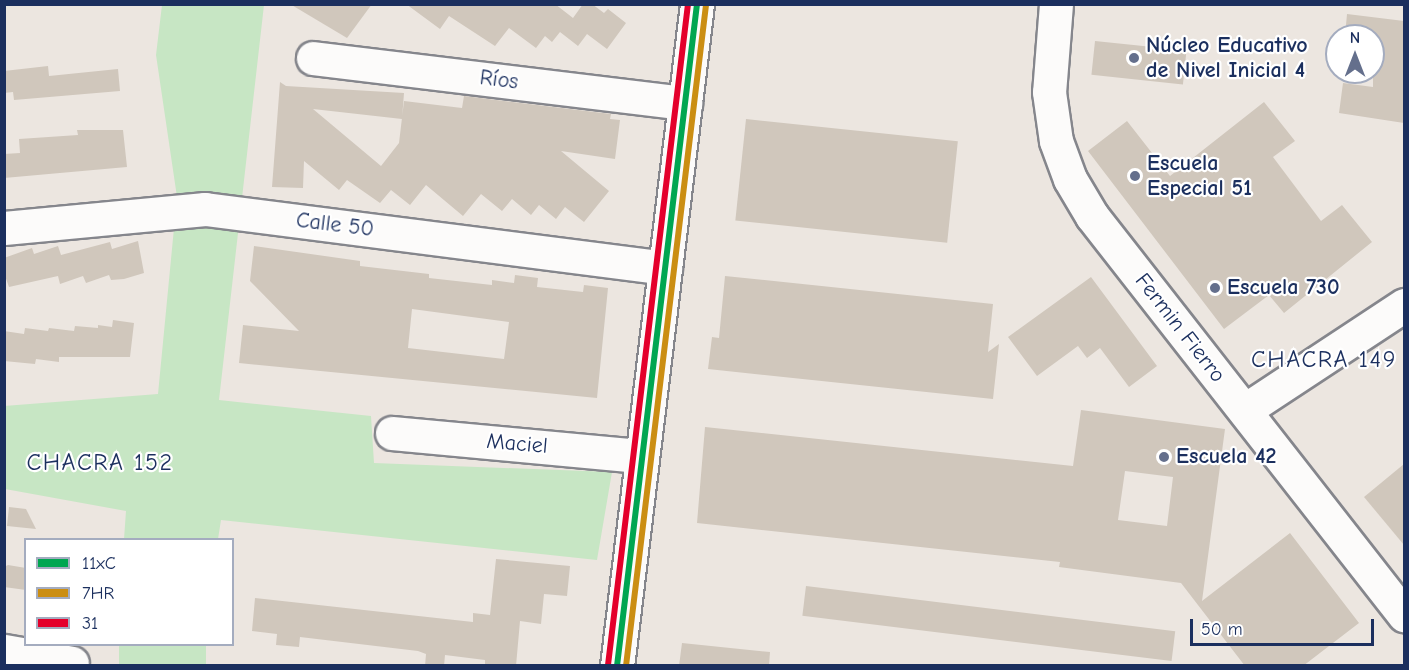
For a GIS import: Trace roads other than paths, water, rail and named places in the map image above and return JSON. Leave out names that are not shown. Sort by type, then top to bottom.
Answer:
[{"type":"street","points":[[617,666],[697,4]]},
{"type":"street","name":"Fermin Fierro","points":[[1056,4],[1049,92],[1056,141],[1070,179],[1092,216],[1404,615]]},
{"type":"street","name":"Ríos","points":[[313,58],[685,102]]},
{"type":"street","name":"Calle 50","points":[[4,228],[205,209],[665,268]]},
{"type":"street","points":[[1245,410],[1404,305]]},
{"type":"street","name":"Maciel","points":[[392,433],[642,456]]},
{"type":"street","points":[[4,651],[72,663]]},
{"type":"place","name":"Núcleo Educativo de Nivel Inicial 4","points":[[1134,58]]},
{"type":"place","name":"Escuela Especial 51","points":[[1135,176]]},
{"type":"place","name":"Escuela 730","points":[[1215,288]]},
{"type":"place","name":"Escuela 42","points":[[1164,457]]},
{"type":"district","name":"CHACRA 149","points":[[1324,360]]},
{"type":"district","name":"CHACRA 152","points":[[100,463]]}]
